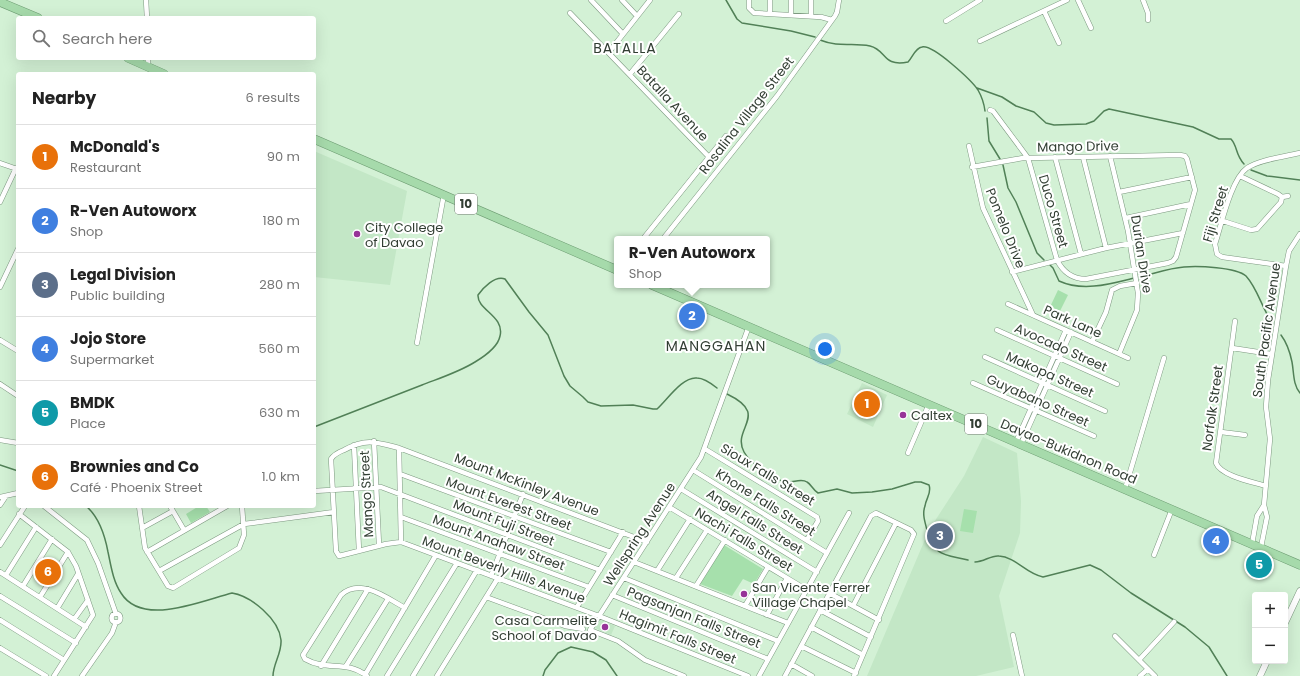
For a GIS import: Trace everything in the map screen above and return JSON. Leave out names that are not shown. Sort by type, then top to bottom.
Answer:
[{"type":"highway","points":[[0,2],[33,16]]},
{"type":"highway","points":[[132,60],[159,72]]},
{"type":"highway","name":"10","points":[[316,140],[614,269]]},
{"type":"highway","name":"Davao-Bukidnon Road","points":[[659,288],[1300,564]]},
{"type":"street","points":[[146,0],[147,16]]},
{"type":"street","points":[[591,0],[622,34]]},
{"type":"street","points":[[622,0],[637,16]]},
{"type":"street","points":[[609,52],[650,0]]},
{"type":"street","points":[[749,0],[749,8],[752,13],[811,16],[832,20]]},
{"type":"street","points":[[770,0],[770,14]]},
{"type":"street","points":[[790,15],[791,0]]},
{"type":"street","points":[[811,0],[811,16]]},
{"type":"street","name":"Rosalina Village Street","points":[[665,236],[777,96],[832,20],[837,12],[838,0]]},
{"type":"street","points":[[946,21],[980,0]]},
{"type":"street","points":[[980,41],[1067,0]]},
{"type":"street","points":[[1078,0],[1092,28]]},
{"type":"street","points":[[1143,0],[1148,13],[1148,20]]},
{"type":"street","points":[[1044,11],[1059,43]]},
{"type":"street","name":"Batalla Avenue","points":[[570,13],[630,74],[708,158]]},
{"type":"street","points":[[630,74],[679,14]]},
{"type":"street","points":[[148,60],[148,67]]},
{"type":"street","name":"Duco Street","points":[[990,110],[993,111],[1028,158],[1057,260]]},
{"type":"street","points":[[645,236],[726,136]]},
{"type":"street","name":"Pomelo Drive","points":[[969,146],[980,201],[1033,315]]},
{"type":"street","name":"Fiji Street","points":[[1286,266],[1219,256],[1216,251],[1215,244],[1240,176],[1245,170],[1253,166],[1300,153]]},
{"type":"street","name":"Durian Drive","points":[[1110,156],[1126,218],[1137,283],[1137,310],[1119,354]]},
{"type":"street","name":"Mango Drive","points":[[972,167],[1028,158],[1185,156],[1192,177]]},
{"type":"street","points":[[1055,157],[1081,254]]},
{"type":"street","points":[[1083,157],[1106,248]]},
{"type":"street","points":[[0,163],[16,169]]},
{"type":"street","points":[[0,202],[16,171]]},
{"type":"street","points":[[1240,176],[1282,197],[1288,196]]},
{"type":"street","points":[[1057,260],[1067,273],[1080,279],[1134,270],[1173,261],[1183,233],[1195,190],[1192,177],[1119,192]]},
{"type":"street","points":[[417,344],[444,194]]},
{"type":"street","points":[[1223,221],[1254,230],[1262,225],[1281,202],[1282,197]]},
{"type":"street","points":[[1126,218],[1191,204]]},
{"type":"street","points":[[1254,230],[1256,236]]},
{"type":"street","points":[[1012,272],[1106,248],[1183,233]]},
{"type":"street","name":"South Pacific Avenue","points":[[1261,548],[1266,517],[1264,504],[1270,439],[1266,399],[1271,354],[1289,252],[1300,234]]},
{"type":"street","points":[[0,287],[16,253]]},
{"type":"street","points":[[1092,342],[1106,312],[1112,290],[1120,286],[1137,283]]},
{"type":"street","name":"Park Lane","points":[[1008,304],[1128,358]]},
{"type":"street","name":"Norfolk Street","points":[[1235,321],[1221,432],[1216,458],[1218,467],[1225,473],[1266,486]]},
{"type":"street","name":"Wellspring Avenue","points":[[684,676],[645,660],[618,641],[590,630],[705,449],[749,326]]},
{"type":"street","name":"Avocado Street","points":[[997,330],[1117,384]]},
{"type":"street","points":[[1019,443],[1069,331]]},
{"type":"street","points":[[0,340],[16,350]]},
{"type":"street","name":"Norfolk Street","points":[[1232,348],[1271,354]]},
{"type":"street","name":"Makopa Street","points":[[985,356],[1105,411]]},
{"type":"street","points":[[1125,489],[1164,358]]},
{"type":"street","name":"Guyabano Street","points":[[973,383],[1094,436]]},
{"type":"street","points":[[0,385],[16,395]]},
{"type":"street","points":[[908,454],[929,404]]},
{"type":"street","points":[[1221,432],[1245,435]]},
{"type":"street","points":[[0,440],[16,443]]},
{"type":"street","points":[[374,441],[367,441],[354,445],[332,457],[336,551],[341,556],[379,545],[401,542],[399,448]]},
{"type":"street","name":"Mount McKinley Avenue","points":[[374,441],[399,448],[647,542]]},
{"type":"street","name":"Mango Street","points":[[374,441],[379,545]]},
{"type":"street","points":[[354,445],[358,551]]},
{"type":"street","name":"Sioux Falls Street","points":[[705,449],[817,516],[818,521],[807,540]]},
{"type":"street","name":"Khone Falls Street","points":[[693,470],[827,553]]},
{"type":"street","name":"Mount Everest Street","points":[[400,474],[610,552]]},
{"type":"street","points":[[316,491],[376,487]]},
{"type":"street","name":"Mount Fuji Street","points":[[376,487],[507,534],[600,570]]},
{"type":"street","name":"Angel Falls Street","points":[[681,488],[817,572]]},
{"type":"street","points":[[0,497],[16,494]]},
{"type":"street","points":[[491,576],[523,494]]},
{"type":"street","points":[[0,505],[6,496]]},
{"type":"street","name":"South Pacific Avenue","points":[[1252,544],[1257,516],[1264,504]]},
{"type":"street","name":"Nachi Falls Street","points":[[669,507],[807,590]]},
{"type":"street","points":[[0,545],[24,508]]},
{"type":"street","points":[[47,508],[87,540],[98,563],[116,614],[111,618],[116,622],[112,633],[82,676]]},
{"type":"street","points":[[139,508],[147,552],[171,588],[175,588],[236,552],[244,540],[242,508]]},
{"type":"street","points":[[142,528],[171,508],[184,530]]},
{"type":"street","points":[[147,552],[219,508]]},
{"type":"street","points":[[1154,555],[1172,509]]},
{"type":"street","points":[[159,571],[244,524],[334,512]]},
{"type":"street","points":[[759,676],[849,513]]},
{"type":"street","points":[[20,514],[68,552],[78,574],[93,617],[54,676]]},
{"type":"street","points":[[785,676],[829,593],[871,516],[877,514],[913,533],[879,620],[855,674],[801,646]]},
{"type":"street","name":"Mount Anahaw Street","points":[[401,517],[589,587]]},
{"type":"street","points":[[657,571],[690,519]]},
{"type":"street","points":[[853,606],[896,523]]},
{"type":"street","points":[[6,576],[36,527]]},
{"type":"street","points":[[676,578],[707,530]]},
{"type":"street","points":[[1254,531],[1264,533]]},
{"type":"street","points":[[577,608],[623,532]]},
{"type":"street","points":[[23,586],[52,539]]},
{"type":"street","points":[[696,586],[725,540]]},
{"type":"street","name":"Mount Beverly Hills Avenue","points":[[401,542],[599,616]]},
{"type":"street","points":[[40,597],[68,552]]},
{"type":"street","points":[[405,608],[368,589],[353,588],[341,595],[303,657],[311,663],[321,666],[346,666],[366,675],[436,555]]},
{"type":"street","points":[[634,562],[788,623]]},
{"type":"street","points":[[387,676],[457,563]]},
{"type":"street","points":[[745,606],[768,567]]},
{"type":"street","points":[[413,676],[477,570]]},
{"type":"street","points":[[0,572],[58,607],[86,627]]},
{"type":"street","points":[[58,607],[78,574]]},
{"type":"street","points":[[437,676],[498,578]]},
{"type":"street","points":[[624,578],[778,641]]},
{"type":"street","points":[[767,615],[787,578]]},
{"type":"street","points":[[321,666],[368,589]]},
{"type":"street","points":[[1288,617],[1300,591]]},
{"type":"street","points":[[829,593],[879,620]]},
{"type":"street","name":"Pagsanjan Falls Street","points":[[612,595],[768,659]]},
{"type":"street","points":[[0,596],[76,643]]},
{"type":"street","points":[[486,597],[565,626],[583,629]]},
{"type":"street","points":[[346,666],[388,599]]},
{"type":"street","points":[[75,618],[88,600]]},
{"type":"street","points":[[820,610],[871,637]]},
{"type":"street","name":"Hagimit Falls Street","points":[[599,616],[748,676]]},
{"type":"street","points":[[0,620],[64,660]]},
{"type":"street","points":[[1139,660],[1174,622]]},
{"type":"street","points":[[811,627],[864,655]]},
{"type":"street","points":[[1013,635],[1022,676]]},
{"type":"street","points":[[1115,636],[1155,676]]},
{"type":"street","points":[[0,648],[46,676]]},
{"type":"street","points":[[791,664],[809,675]]},
{"type":"street","points":[[1260,676],[1266,664]]},
{"type":"street","points":[[1140,676],[1148,669]]},
{"type":"shaded area","name":"City College of Davao","points":[[316,152],[407,191],[390,285],[316,277]]},
{"type":"shaded area","points":[[1058,290],[1068,295],[1060,311],[1050,307]]},
{"type":"shaded area","points":[[862,383],[887,395],[873,427],[847,414]]},
{"type":"shaded area","points":[[983,437],[1017,453],[1021,501],[1020,533],[999,596],[1014,667],[976,676],[867,676],[929,530],[964,476]]},
{"type":"shaded area","points":[[196,508],[207,508],[210,512],[191,523],[186,514]]},
{"type":"shaded area","points":[[964,509],[977,511],[973,533],[960,531]]},
{"type":"shaded area","points":[[724,545],[763,569],[754,584],[743,579],[732,596],[700,584]]},
{"type":"shaded area","name":"Casa Carmelite School of Davao","points":[[599,619],[615,626],[611,635],[595,628]]},
{"type":"waterway","points":[[726,0],[737,19],[742,23],[791,31],[815,37]]},
{"type":"waterway","points":[[820,40],[834,44],[857,44],[870,46],[875,48],[889,60],[900,63],[908,62],[916,51],[922,47],[935,51],[952,64],[974,85],[982,98],[985,111]]},
{"type":"waterway","points":[[977,88],[1002,97],[1016,106],[1034,112],[1046,123],[1054,125],[1086,124],[1094,121],[1104,111],[1109,109],[1193,127],[1219,139],[1231,139],[1235,145],[1239,157],[1244,164]]},
{"type":"waterway","points":[[987,118],[989,141],[1000,159]]},
{"type":"waterway","points":[[1003,165],[1008,188],[1016,202],[1037,253],[1044,260]]},
{"type":"waterway","points":[[1251,170],[1267,176],[1300,180]]},
{"type":"waterway","points":[[1050,265],[1059,281],[1077,286],[1096,286],[1134,278]]},
{"type":"waterway","points":[[1139,277],[1184,267],[1207,267],[1226,269],[1241,273],[1246,276],[1254,287],[1273,324]]},
{"type":"waterway","points":[[316,426],[456,372],[469,366],[487,354],[497,344],[500,336],[500,329],[499,323],[482,305],[478,295],[493,280],[501,278],[505,279],[548,335],[564,376],[570,386],[588,402],[601,406],[633,405],[657,409],[676,389],[692,378],[702,379],[717,388]]},
{"type":"waterway","points":[[1281,335],[1289,351],[1295,383],[1300,393]]},
{"type":"waterway","points":[[727,394],[740,402],[746,409],[748,415],[747,422],[741,443],[744,452],[751,461],[763,470],[781,481],[805,481],[818,493],[837,489],[852,493],[872,492],[892,489],[915,482],[921,482],[929,485],[930,491],[924,509],[924,515],[927,530],[933,545],[941,553],[968,560]]},
{"type":"waterway","points":[[0,465],[16,470]]},
{"type":"waterway","points":[[88,508],[98,521],[103,533],[116,584],[121,593],[131,603],[143,608],[157,610],[173,609],[232,593],[247,599],[263,610],[275,624],[281,640],[273,676]]},
{"type":"waterway","points":[[975,562],[990,557],[1005,557],[1016,562],[1031,573],[1043,577],[1090,565],[1101,570],[1131,593],[1185,627],[1209,647],[1227,676]]},
{"type":"waterway","points":[[543,676],[545,670],[558,653],[571,647],[593,652],[606,660],[617,676]]},
{"type":"place","name":"City College of Davao","points":[[357,234]]},
{"type":"place","name":"R-Ven Autoworx","points":[[692,316]]},
{"type":"place","name":"McDonald's","points":[[867,404]]},
{"type":"place","name":"Caltex","points":[[903,415]]},
{"type":"place","name":"Legal Division","points":[[940,536]]},
{"type":"place","name":"Jojo Store","points":[[1216,541]]},
{"type":"place","name":"BMDK","points":[[1259,565]]},
{"type":"place","name":"Brownies and Co","points":[[48,572]]},
{"type":"place","name":"San Vicente Ferrer Village Chapel","points":[[744,594]]},
{"type":"place","name":"Casa Carmelite School of Davao","points":[[605,627]]},
{"type":"district","name":"BATALLA","points":[[625,48]]},
{"type":"district","name":"MANGGAHAN","points":[[716,346]]}]
